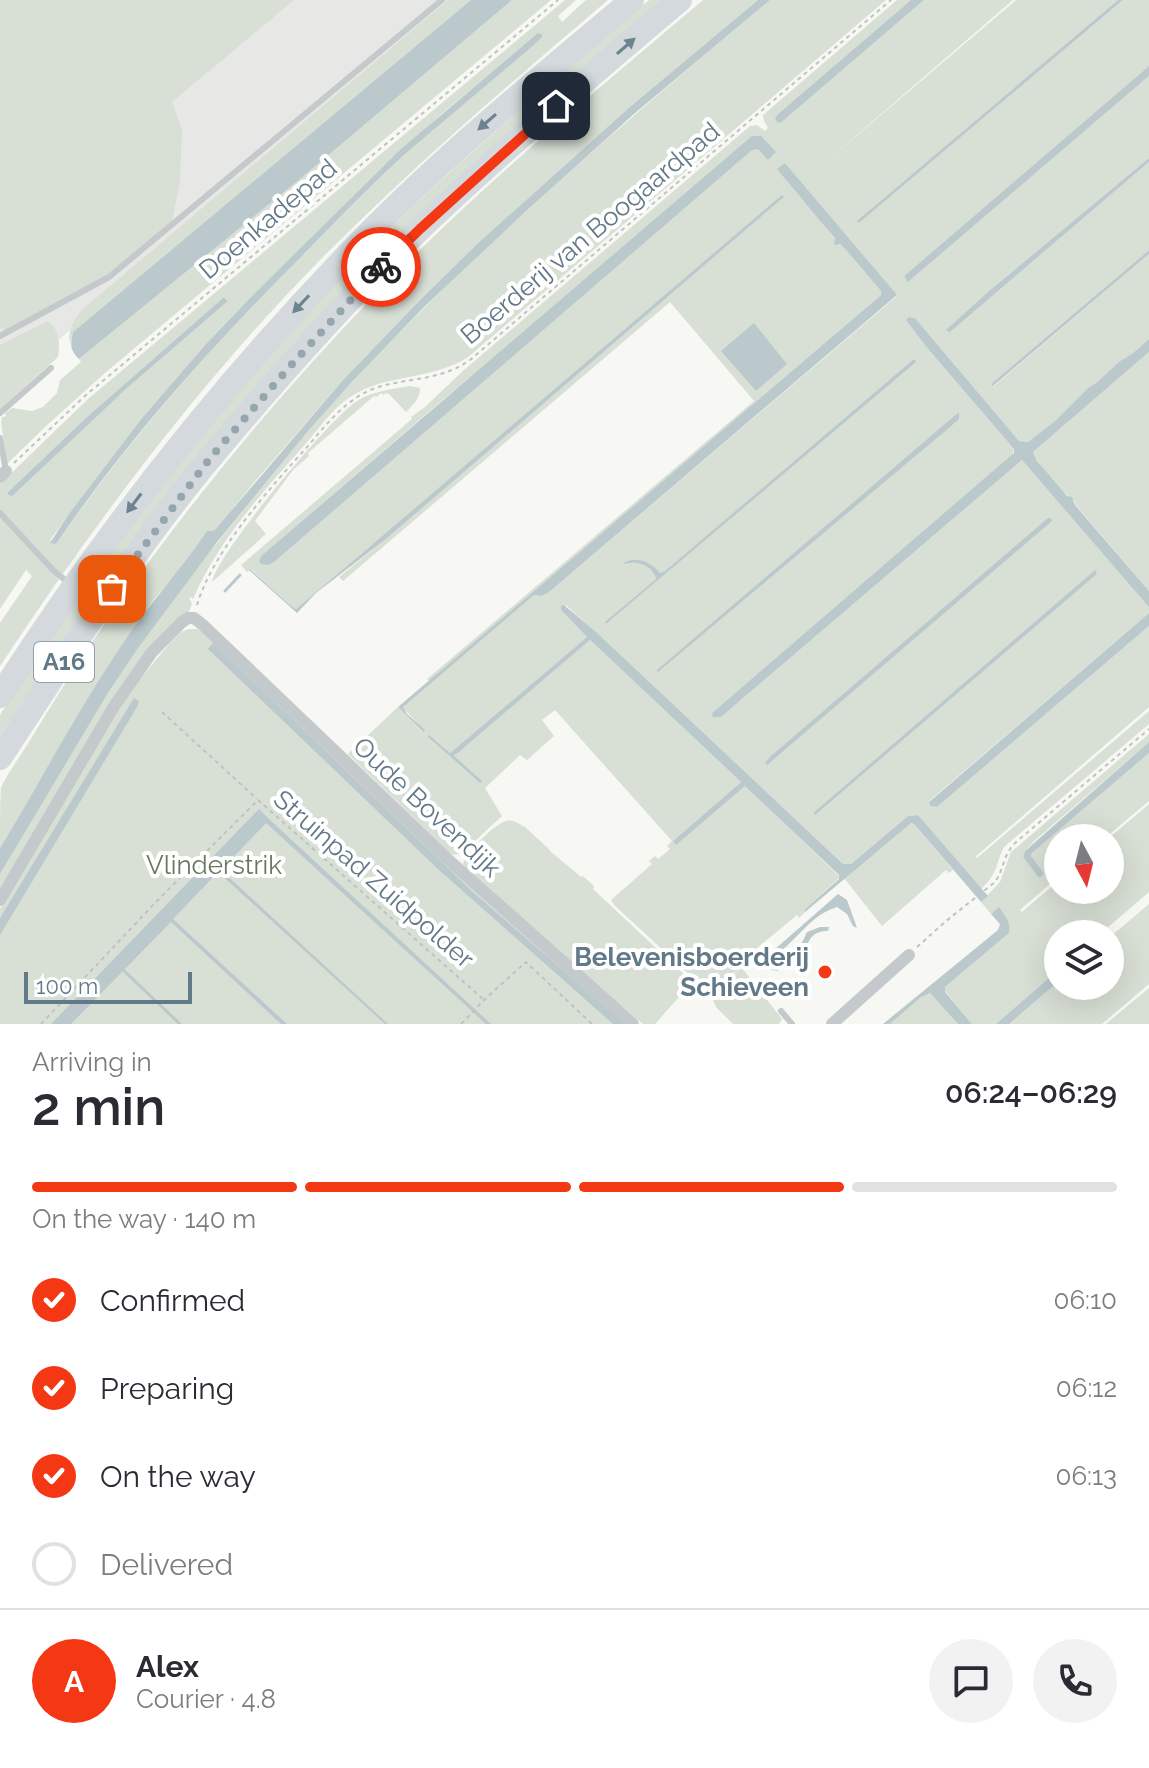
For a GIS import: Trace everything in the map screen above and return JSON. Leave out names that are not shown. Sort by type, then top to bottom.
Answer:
[{"type":"highway","name":"A16","points":[[0,696],[73,587],[179,444],[264,344],[362,239],[462,144],[632,0]]},
{"type":"highway","name":"A16","points":[[0,758],[112,589],[211,457],[294,362],[420,229],[509,147],[680,0]]},
{"type":"street","points":[[0,900],[113,708],[152,652],[182,622],[194,618]]},
{"type":"street","name":"Oude Bovendijk","points":[[194,618],[453,864],[633,1024]]},
{"type":"street","points":[[832,1024],[909,955]]},
{"type":"lane","points":[[0,336],[109,277],[442,0]]},
{"type":"lane","points":[[0,413],[51,368]]},
{"type":"lane","points":[[0,438],[3,474]]},
{"type":"lane","points":[[0,513],[73,587]]},
{"type":"lane","points":[[781,1011],[792,1024]]},
{"type":"path","name":"Doenkadepad","points":[[3,474],[98,385],[558,0]]},
{"type":"path","name":"Boerderij van Boogaardpad","points":[[194,618],[202,588],[237,531],[343,407],[373,389],[433,377],[470,360],[891,0]]},
{"type":"path","points":[[162,712],[258,800]]},
{"type":"path","points":[[909,955],[988,888],[999,876],[1012,846],[1149,729]]},
{"type":"path","name":"Struinpad Zuidpolder","points":[[41,1024],[258,800],[484,1000]]},
{"type":"path","name":"Struinpad Zuidpolder","points":[[461,1024],[526,962],[592,1024]]},
{"type":"shaded area","points":[[0,0],[464,0],[0,389]]},
{"type":"shaded area","points":[[471,0],[512,0],[305,175],[79,359],[76,356],[71,340],[73,332]]},
{"type":"shaded area","points":[[758,0],[770,0],[634,114],[525,212],[422,309],[309,430],[218,541],[138,648],[0,874],[0,848],[77,716],[136,625],[207,531],[214,531],[343,380],[478,243],[631,106]]},
{"type":"shaded area","points":[[911,0],[924,0],[783,121],[777,122],[775,118],[778,114]]},
{"type":"shaded area","points":[[1118,0],[1123,0],[859,223],[857,221]]},
{"type":"shaded area","points":[[538,33],[542,37],[534,45],[404,155],[267,292],[202,360],[141,431],[56,544],[50,543],[142,418],[206,344],[401,149]]},
{"type":"shaded area","points":[[1149,66],[1149,76],[908,282],[904,276]]},
{"type":"shaded area","points":[[752,136],[761,136],[776,152],[768,160],[758,149],[752,150],[273,563],[261,564],[261,556]]},
{"type":"shaded area","points":[[1149,158],[1149,162],[949,333],[946,330],[989,291]]},
{"type":"shaded area","points":[[785,163],[897,295],[548,593],[534,595],[403,707],[425,730],[423,732],[398,707],[881,295],[881,291],[846,250],[840,244],[834,245],[835,238],[777,169]]},
{"type":"shaded area","points":[[782,195],[784,197],[386,539],[316,593],[297,613],[249,570],[296,609]]},
{"type":"shaded area","points":[[1149,250],[1149,254],[993,386],[991,384]]},
{"type":"shaded area","points":[[224,297],[228,301],[126,389],[12,496],[8,495],[87,417]]},
{"type":"shaded area","points":[[915,318],[1019,441],[1028,442],[1149,339],[1149,352],[1033,452],[1037,461],[1067,496],[1072,497],[1075,505],[1149,591],[1149,607],[1022,460],[721,717],[713,717],[712,713],[1014,453],[1014,449],[928,349],[906,320]]},
{"type":"shaded area","points":[[754,323],[787,364],[756,391],[721,351]]},
{"type":"shaded area","points":[[914,359],[916,362],[606,624],[656,579],[651,570],[642,564],[622,565],[637,560],[660,573],[665,571]]},
{"type":"shaded area","points":[[959,412],[959,419],[950,427],[658,672],[657,670]]},
{"type":"shaded area","points":[[1048,518],[1052,521],[767,765],[765,763],[771,756]]},
{"type":"shaded area","points":[[1095,570],[1097,574],[815,815],[813,813]]},
{"type":"shaded area","points":[[564,605],[843,864],[851,864],[908,816],[918,815],[988,896],[981,902],[911,823],[805,912],[839,879],[839,875],[745,786],[676,845],[673,841],[741,782],[590,640],[454,756],[482,781],[480,783],[428,737],[450,753],[587,637],[561,610]]},
{"type":"shaded area","points":[[1149,613],[1149,626],[937,807],[930,806],[929,802]]},
{"type":"shaded area","points":[[213,643],[473,892],[625,1024],[613,1024],[439,870],[208,649]]},
{"type":"shaded area","points":[[134,698],[139,701],[137,707],[0,935],[0,918]]},
{"type":"shaded area","points":[[1149,742],[1149,753],[1066,824],[1056,824]]},
{"type":"shaded area","points":[[259,809],[491,1024],[486,1024],[266,823],[221,870],[388,1024],[218,872],[173,919],[287,1024],[281,1024],[171,922],[71,1024],[51,1024]]},
{"type":"shaded area","points":[[1044,834],[1044,843],[1031,856],[1044,873],[1041,877],[1023,857],[1025,851]]},
{"type":"shaded area","points":[[838,894],[847,900],[857,928],[847,914],[837,907],[830,910],[809,924],[770,963],[772,967],[779,966],[785,957],[797,951],[807,932],[829,927],[828,931],[813,936],[795,966],[777,971],[770,969],[766,962],[774,950]]},
{"type":"shaded area","points":[[999,907],[1008,922],[1009,933],[945,987],[945,992],[972,1024],[958,1024],[930,993],[890,1024],[883,1024],[998,930],[1000,924],[991,914]]},
{"type":"shaded area","points":[[1044,982],[1044,994],[1009,1024],[996,1024]]},
{"type":"green space","points":[[0,0],[294,0],[172,102],[182,129],[180,181],[172,222],[106,276],[6,331],[0,327]]},
{"type":"green space","points":[[448,0],[471,0],[73,332],[70,344],[72,325],[83,309]]},
{"type":"green space","points":[[512,0],[551,0],[106,372],[7,464],[1,422],[5,413],[12,408],[32,411],[43,407],[57,393],[60,380],[81,362],[79,359],[305,175]]},
{"type":"green space","points":[[565,0],[576,0],[558,16],[562,22],[586,0],[608,0],[423,161],[352,228],[273,310],[149,457],[72,560],[0,666],[0,623],[32,576],[26,570],[0,609],[0,484],[88,399]],"holes":[[[541,33],[534,45],[390,168],[263,295],[140,433],[56,544],[50,540],[142,418],[252,296],[439,116]],[[224,297],[228,301],[126,389],[10,496],[8,492],[87,417]]]},
{"type":"green space","points":[[649,0],[664,0],[502,139],[92,598],[0,736],[0,715],[81,593],[190,449],[279,344],[349,269],[432,189]]},
{"type":"green space","points":[[703,0],[758,0],[631,106],[478,243],[343,380],[154,599],[98,683],[0,848],[1,788],[7,776],[114,610],[241,445],[309,366],[418,251],[538,141]]},
{"type":"green space","points":[[770,0],[886,0],[467,358],[439,370],[370,387],[337,408],[230,535],[193,599],[189,599],[192,603],[188,615],[178,620],[0,888],[0,874],[119,674],[197,568],[320,417],[400,332],[502,233]]},
{"type":"green space","points":[[897,0],[911,0],[775,118],[783,121],[924,0],[1013,0],[814,172],[1016,0],[1118,0],[859,223],[1123,0],[1149,0],[1149,66],[904,276],[909,281],[1149,76],[1149,158],[989,291],[946,331],[949,333],[1149,162],[1149,250],[991,384],[994,386],[1149,254],[1149,339],[1028,442],[1019,441],[915,318],[910,317],[907,320],[928,349],[1014,449],[1012,457],[712,713],[721,717],[1022,460],[1145,601],[1149,613],[929,801],[930,806],[937,807],[1149,626],[1149,707],[975,857],[1149,711],[1149,724],[1004,847],[993,874],[981,889],[918,815],[908,816],[851,864],[843,864],[566,605],[561,610],[587,637],[450,753],[428,737],[480,783],[454,757],[590,640],[741,782],[673,841],[676,844],[745,785],[840,877],[799,918],[797,915],[745,958],[748,962],[742,968],[782,1019],[779,1024],[733,1024],[716,1007],[710,993],[741,968],[710,989],[694,980],[655,1024],[643,1024],[558,952],[463,864],[475,846],[495,827],[506,821],[516,822],[583,876],[687,977],[689,974],[611,900],[652,864],[649,861],[655,856],[658,859],[670,849],[667,846],[672,841],[555,710],[542,720],[554,736],[527,760],[520,755],[485,788],[502,816],[463,852],[455,855],[348,754],[398,707],[422,732],[424,730],[402,707],[535,594],[548,593],[897,296],[785,163],[796,192],[837,244],[846,250],[881,291],[881,295],[429,681],[427,679],[754,401],[670,302],[343,581],[339,577],[782,196],[296,609],[251,569],[247,572],[241,565],[750,126],[757,125],[765,131],[768,128],[763,115]],"holes":[[[761,137],[758,149],[752,149],[273,563],[268,565],[259,561],[261,556],[440,402]],[[914,360],[606,624],[656,579],[645,565],[626,562],[645,563],[660,573]],[[1094,571],[1097,574],[814,815]]]},
{"type":"green space","points":[[48,321],[58,338],[58,357],[0,409],[0,345]]},
{"type":"green space","points":[[1149,352],[1149,591],[1075,501],[1051,479],[1033,452]]},
{"type":"green space","points":[[410,386],[420,388],[420,392],[416,402],[406,412],[389,394],[381,393],[308,453],[309,456],[293,470],[255,521],[266,534],[212,582],[218,567],[253,517],[301,458],[343,412],[370,395]]},
{"type":"green space","name":"Vlinderstrik","points":[[189,629],[207,634],[625,1024],[575,981],[620,1024],[0,1024],[0,909],[117,712],[169,644]]},
{"type":"green space","points":[[1149,734],[1149,742],[1054,824],[1044,824],[1044,832],[1023,857],[1038,877],[1044,873],[1044,889],[1020,910],[1022,912],[1044,893],[1044,904],[1124,904],[1124,825],[1149,804],[1149,892],[1116,920],[1044,920],[1044,982],[996,1024],[972,1024],[945,987],[1009,933],[998,908],[991,914],[981,902],[1000,882],[1011,852]]},
{"type":"green space","points":[[1149,753],[1149,801],[1122,824],[1066,824]]},
{"type":"green space","points":[[910,823],[953,870],[949,873],[946,870],[882,926],[844,878]]},
{"type":"green space","points":[[1044,843],[1044,873],[1031,856]]},
{"type":"green space","points":[[1149,904],[1149,984],[1102,1024],[1009,1024],[1044,994],[1044,1000],[1124,1000],[1124,925]]},
{"type":"green space","points":[[1149,988],[1149,1024],[1106,1024]]},
{"type":"green space","points":[[930,993],[958,1024],[890,1024],[920,998]]},
{"type":"waterway","points":[[225,591],[240,575]]},
{"type":"waterway","points":[[122,969],[180,1024]]},
{"type":"way so far","points":[[112,589],[211,457],[381,267]]},
{"type":"place","name":"Belevenisboerderij Schieveen","points":[[825,972]]},
{"type":"route","points":[[381,267],[556,106]]}]
